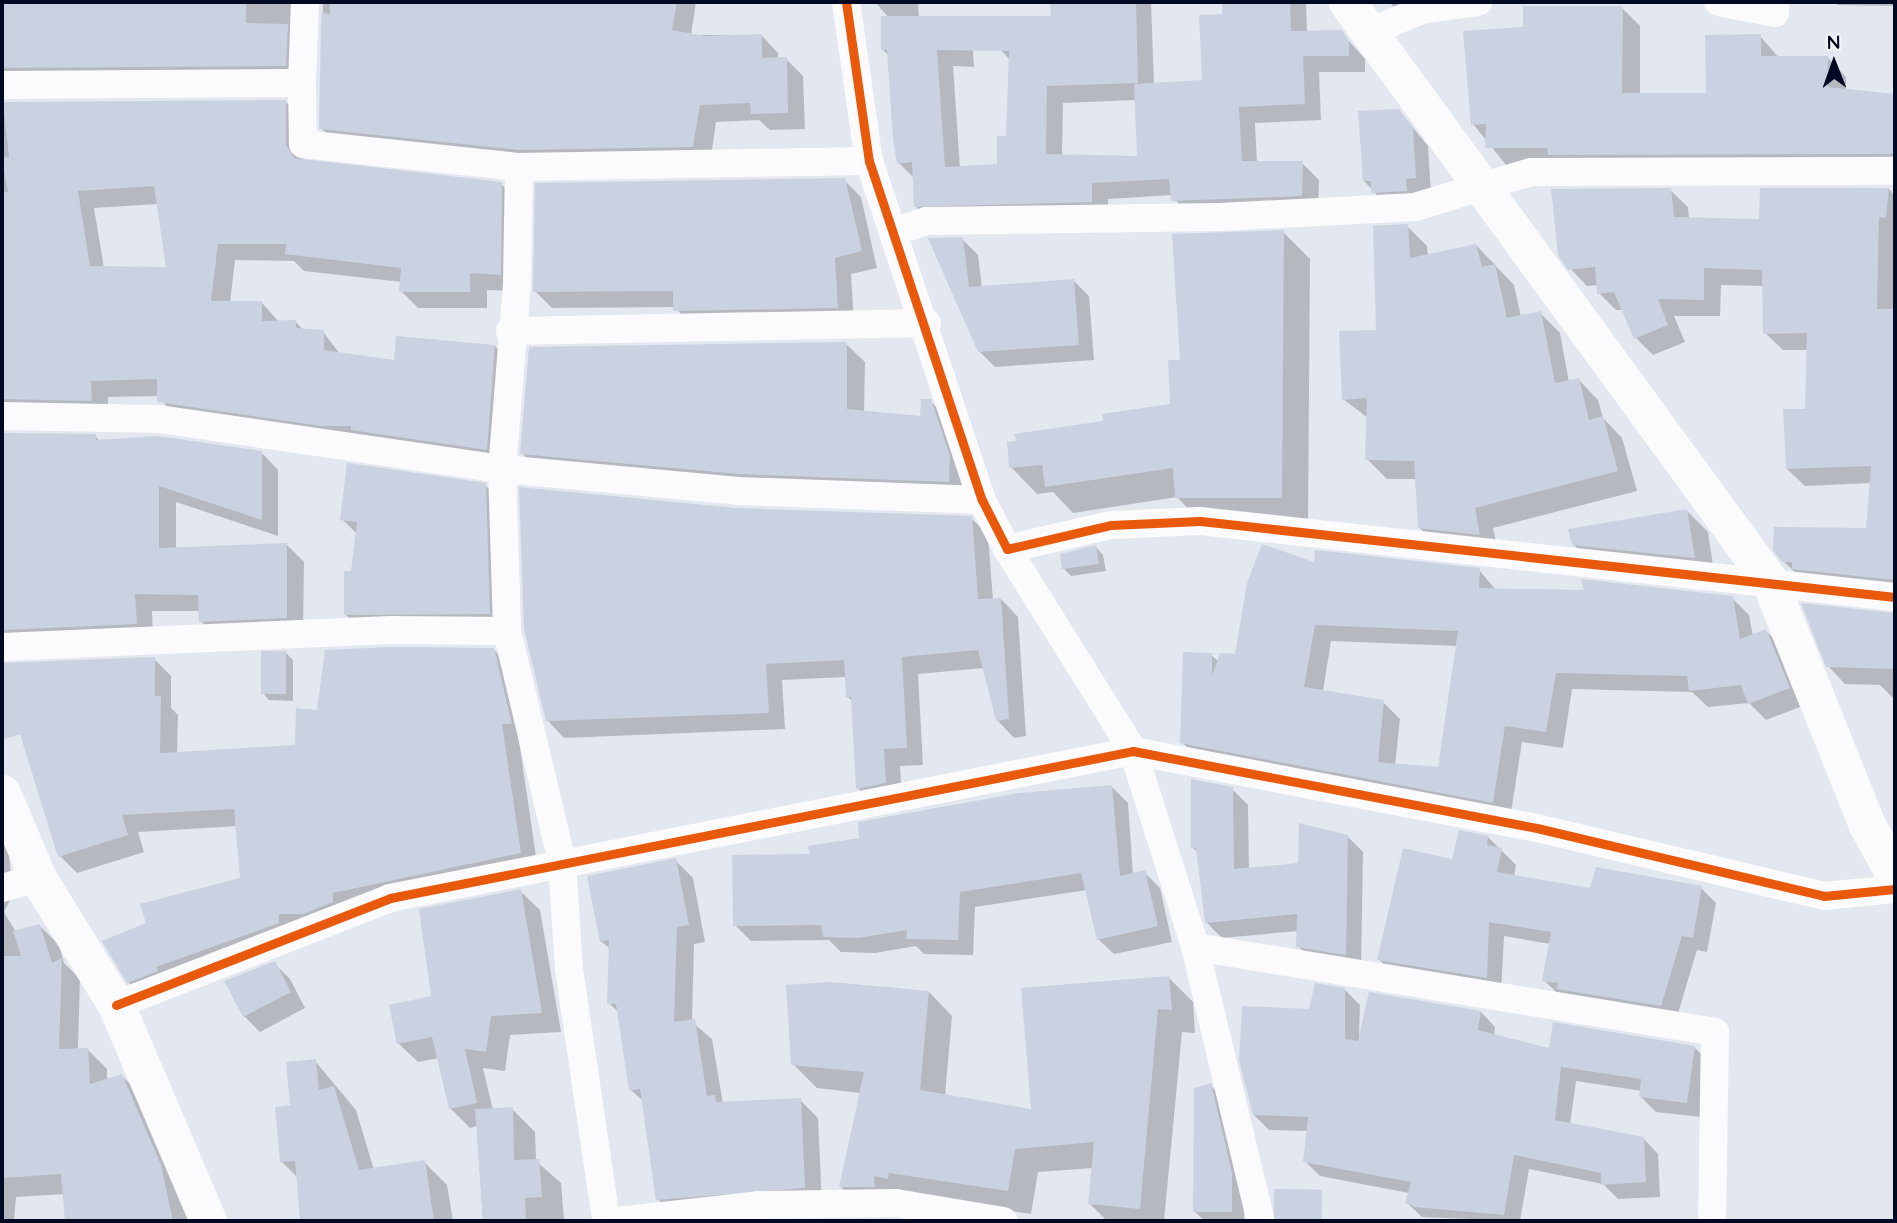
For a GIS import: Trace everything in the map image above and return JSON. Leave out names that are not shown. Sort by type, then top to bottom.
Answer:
[{"type":"street","points":[[305,2],[303,144],[519,167],[869,160]]},
{"type":"street","points":[[846,2],[869,160],[927,323],[982,500],[1007,549],[1133,751],[1195,947],[1261,1221]]},
{"type":"street","points":[[1348,2],[1769,580],[1866,823],[1895,876]]},
{"type":"street","points":[[1370,32],[1421,10],[1478,2]]},
{"type":"street","points":[[1718,2],[1775,13],[1775,2]]},
{"type":"street","points":[[2,85],[302,83]]},
{"type":"street","points":[[519,167],[517,284],[509,331],[502,469],[507,631],[562,862],[569,969],[606,1221]]},
{"type":"street","points":[[894,232],[926,221],[1219,217],[1415,207],[1531,172],[1895,171]]},
{"type":"street","points":[[509,331],[927,323]]},
{"type":"street","points":[[2,416],[159,419],[502,469],[738,491],[982,500]]},
{"type":"street","points":[[1007,549],[1111,526],[1200,521],[1769,580],[1895,597]]},
{"type":"street","points":[[2,647],[391,630],[507,631]]},
{"type":"street","points":[[116,1005],[390,898],[1133,751],[1541,829],[1824,896],[1895,889]]},
{"type":"street","points":[[2,793],[38,878],[116,1005],[208,1221]]},
{"type":"street","points":[[2,888],[38,878]]},
{"type":"street","points":[[1195,947],[1715,1032],[1712,1221]]},
{"type":"street","points":[[618,1221],[758,1205],[896,1203],[1004,1221]]},
{"type":"building","points":[[2,2],[246,2],[246,23],[288,24],[286,66],[2,68]]},
{"type":"building","points":[[330,2],[677,2],[672,30],[705,36],[762,34],[762,58],[787,57],[788,113],[751,114],[750,103],[700,105],[693,147],[520,150],[319,129],[321,24],[322,13],[330,14]]},
{"type":"building","points":[[1050,2],[1136,2],[1138,83],[1047,86],[1046,154],[1137,156],[1134,84],[1202,80],[1199,15],[1222,14],[1222,2],[1290,2],[1291,31],[1342,30],[1349,41],[1349,56],[1303,56],[1305,104],[1239,107],[1242,161],[1303,161],[1302,196],[1171,201],[1169,179],[1092,183],[1092,202],[914,207],[912,162],[897,164],[887,50],[881,50],[881,16],[1051,16]],"holes":[[[937,50],[1009,51],[1006,136],[997,136],[997,164],[945,167]]]},
{"type":"building","points":[[1523,6],[1623,6],[1622,93],[1706,93],[1705,35],[1761,34],[1761,56],[1828,56],[1828,87],[1895,94],[1893,154],[1548,155],[1547,148],[1485,148],[1486,124],[1471,125],[1463,31],[1523,27]]},
{"type":"building","points":[[286,100],[286,145],[294,158],[502,182],[501,275],[470,273],[470,292],[399,292],[401,268],[285,254],[286,244],[218,244],[211,301],[262,301],[262,321],[296,320],[296,328],[324,330],[324,350],[394,360],[396,336],[495,345],[487,450],[351,430],[351,426],[321,426],[157,402],[157,379],[91,381],[92,401],[2,399],[2,192],[8,192],[2,158],[9,157],[3,102]],"holes":[[[154,186],[166,267],[90,266],[78,191]]]},
{"type":"building","points":[[1399,109],[1413,128],[1416,178],[1406,179],[1407,191],[1371,193],[1371,181],[1363,181],[1358,111]]},
{"type":"building","points":[[845,178],[862,251],[835,258],[838,308],[673,311],[673,291],[533,292],[535,183]]},
{"type":"building","points":[[1671,188],[1674,217],[1759,219],[1760,188],[1889,188],[1886,218],[1879,217],[1877,309],[1895,309],[1895,580],[1792,569],[1792,562],[1782,562],[1773,550],[1774,527],[1866,528],[1871,466],[1786,469],[1783,409],[1805,409],[1807,333],[1763,334],[1762,270],[1704,268],[1704,300],[1658,299],[1668,325],[1634,339],[1614,292],[1597,294],[1595,267],[1568,270],[1558,255],[1551,189]]},
{"type":"building","points":[[1408,224],[1410,258],[1476,244],[1482,267],[1495,264],[1507,318],[1541,311],[1555,383],[1579,378],[1589,420],[1603,416],[1618,471],[1475,508],[1480,535],[1418,528],[1414,461],[1365,460],[1367,398],[1342,400],[1339,331],[1376,330],[1373,226]]},
{"type":"building","points":[[1284,230],[1282,498],[1175,498],[1173,468],[1045,487],[1042,465],[1009,468],[1007,442],[1017,441],[1014,434],[1103,421],[1102,414],[1170,404],[1168,360],[1180,360],[1172,234]]},
{"type":"building","points":[[963,237],[969,287],[1074,279],[1079,345],[978,352],[928,238]]},
{"type":"building","points":[[847,342],[847,409],[920,416],[921,399],[931,399],[950,456],[949,482],[739,474],[520,454],[529,347]]},
{"type":"building","points":[[2,433],[96,434],[96,440],[158,436],[262,451],[262,520],[159,486],[159,548],[287,543],[287,618],[199,622],[198,595],[135,594],[137,624],[2,630]]},
{"type":"building","points":[[347,463],[486,483],[490,614],[344,615],[344,571],[351,571],[357,522],[340,520]]},
{"type":"building","points":[[519,487],[736,508],[972,516],[978,599],[1001,598],[1009,719],[996,721],[978,650],[902,657],[907,748],[884,749],[886,783],[856,789],[851,697],[846,697],[844,660],[766,664],[769,713],[546,721],[524,629]]},
{"type":"building","points":[[1687,509],[1695,558],[1572,545],[1568,529]]},
{"type":"building","points":[[1262,544],[1314,562],[1315,550],[1480,568],[1479,588],[1584,590],[1581,579],[1733,596],[1740,639],[1766,629],[1790,688],[1748,704],[1741,685],[1689,691],[1687,676],[1556,673],[1546,732],[1505,726],[1493,803],[1180,743],[1183,652],[1212,653],[1212,676],[1220,653],[1235,654],[1247,583]],"holes":[[[1315,625],[1458,631],[1438,767],[1378,762],[1384,700],[1304,687]]]},
{"type":"building","points":[[1096,545],[1099,564],[1062,569],[1060,554]]},
{"type":"building","points":[[1801,603],[1895,613],[1895,669],[1826,667]]},
{"type":"building","points":[[391,647],[494,648],[512,724],[502,724],[521,853],[333,893],[333,902],[303,914],[279,914],[279,923],[156,967],[158,971],[127,983],[102,941],[146,923],[140,904],[240,878],[234,809],[122,815],[128,835],[58,857],[20,734],[2,740],[2,663],[155,657],[155,696],[161,696],[160,753],[295,745],[296,708],[317,710],[325,650]]},
{"type":"building","points":[[261,651],[286,651],[286,694],[261,694]]},
{"type":"building","points":[[1191,779],[1233,787],[1234,869],[1298,863],[1299,823],[1348,835],[1346,955],[1296,947],[1297,914],[1205,923],[1196,848],[1191,848]]},
{"type":"building","points":[[1112,785],[1120,876],[1145,870],[1158,926],[1097,940],[1081,873],[960,892],[958,940],[906,939],[907,930],[858,938],[823,937],[821,925],[733,926],[732,855],[810,854],[808,846],[859,838],[858,822],[1020,793]]},
{"type":"building","points":[[1459,830],[1488,836],[1487,845],[1502,848],[1497,872],[1590,888],[1596,867],[1702,886],[1693,938],[1682,936],[1661,1006],[1557,989],[1558,983],[1542,981],[1551,932],[1489,922],[1487,978],[1377,960],[1403,848],[1452,859]]},
{"type":"building","points":[[676,858],[689,925],[677,927],[674,1022],[695,1019],[707,1096],[715,1095],[716,1102],[801,1098],[805,1188],[656,1200],[640,1089],[629,1091],[616,1004],[607,1004],[609,940],[600,942],[587,876]]},
{"type":"building","points":[[521,889],[542,1013],[491,1016],[486,1052],[465,1049],[477,1103],[449,1109],[432,1037],[397,1044],[389,1005],[431,996],[419,909]]},
{"type":"building","points":[[40,924],[52,963],[62,958],[59,1049],[88,1048],[90,1084],[122,1074],[161,1165],[173,1221],[65,1221],[61,1174],[2,1178],[2,956],[21,956],[13,931]]},
{"type":"building","points":[[275,961],[291,992],[243,1017],[224,981]]},
{"type":"building","points":[[1169,976],[1172,1010],[1158,1009],[1140,1209],[1088,1204],[1094,1142],[1015,1149],[1008,1191],[889,1173],[888,1179],[874,1176],[875,1187],[839,1187],[864,1072],[791,1065],[786,985],[831,982],[929,991],[920,1090],[1031,1109],[1021,988]]},
{"type":"building","points":[[1315,983],[1345,988],[1345,1039],[1358,1041],[1369,992],[1481,1011],[1478,1030],[1549,1048],[1553,1022],[1695,1046],[1687,1103],[1639,1097],[1641,1079],[1561,1067],[1555,1120],[1644,1137],[1646,1182],[1601,1185],[1601,1173],[1514,1155],[1504,1215],[1415,1207],[1405,1203],[1411,1182],[1303,1162],[1308,1117],[1253,1115],[1239,1060],[1242,1006],[1309,1009]]},
{"type":"building","points":[[316,1059],[319,1090],[334,1086],[359,1170],[425,1160],[434,1221],[300,1221],[295,1161],[280,1162],[275,1107],[290,1105],[286,1062]]},
{"type":"building","points":[[1211,1083],[1232,1173],[1232,1212],[1193,1212],[1194,1088]]},
{"type":"building","points":[[513,1107],[514,1160],[539,1159],[542,1197],[525,1198],[526,1221],[483,1221],[475,1109]]},
{"type":"building","points":[[1274,1189],[1322,1190],[1321,1221],[1273,1220]]},
{"type":"cycle path","points":[[846,2],[869,161],[982,500],[1007,549],[1111,525],[1200,521],[1895,597]]},
{"type":"cycle path","points":[[116,1005],[390,898],[1133,751],[1541,829],[1824,896],[1895,889]]}]
